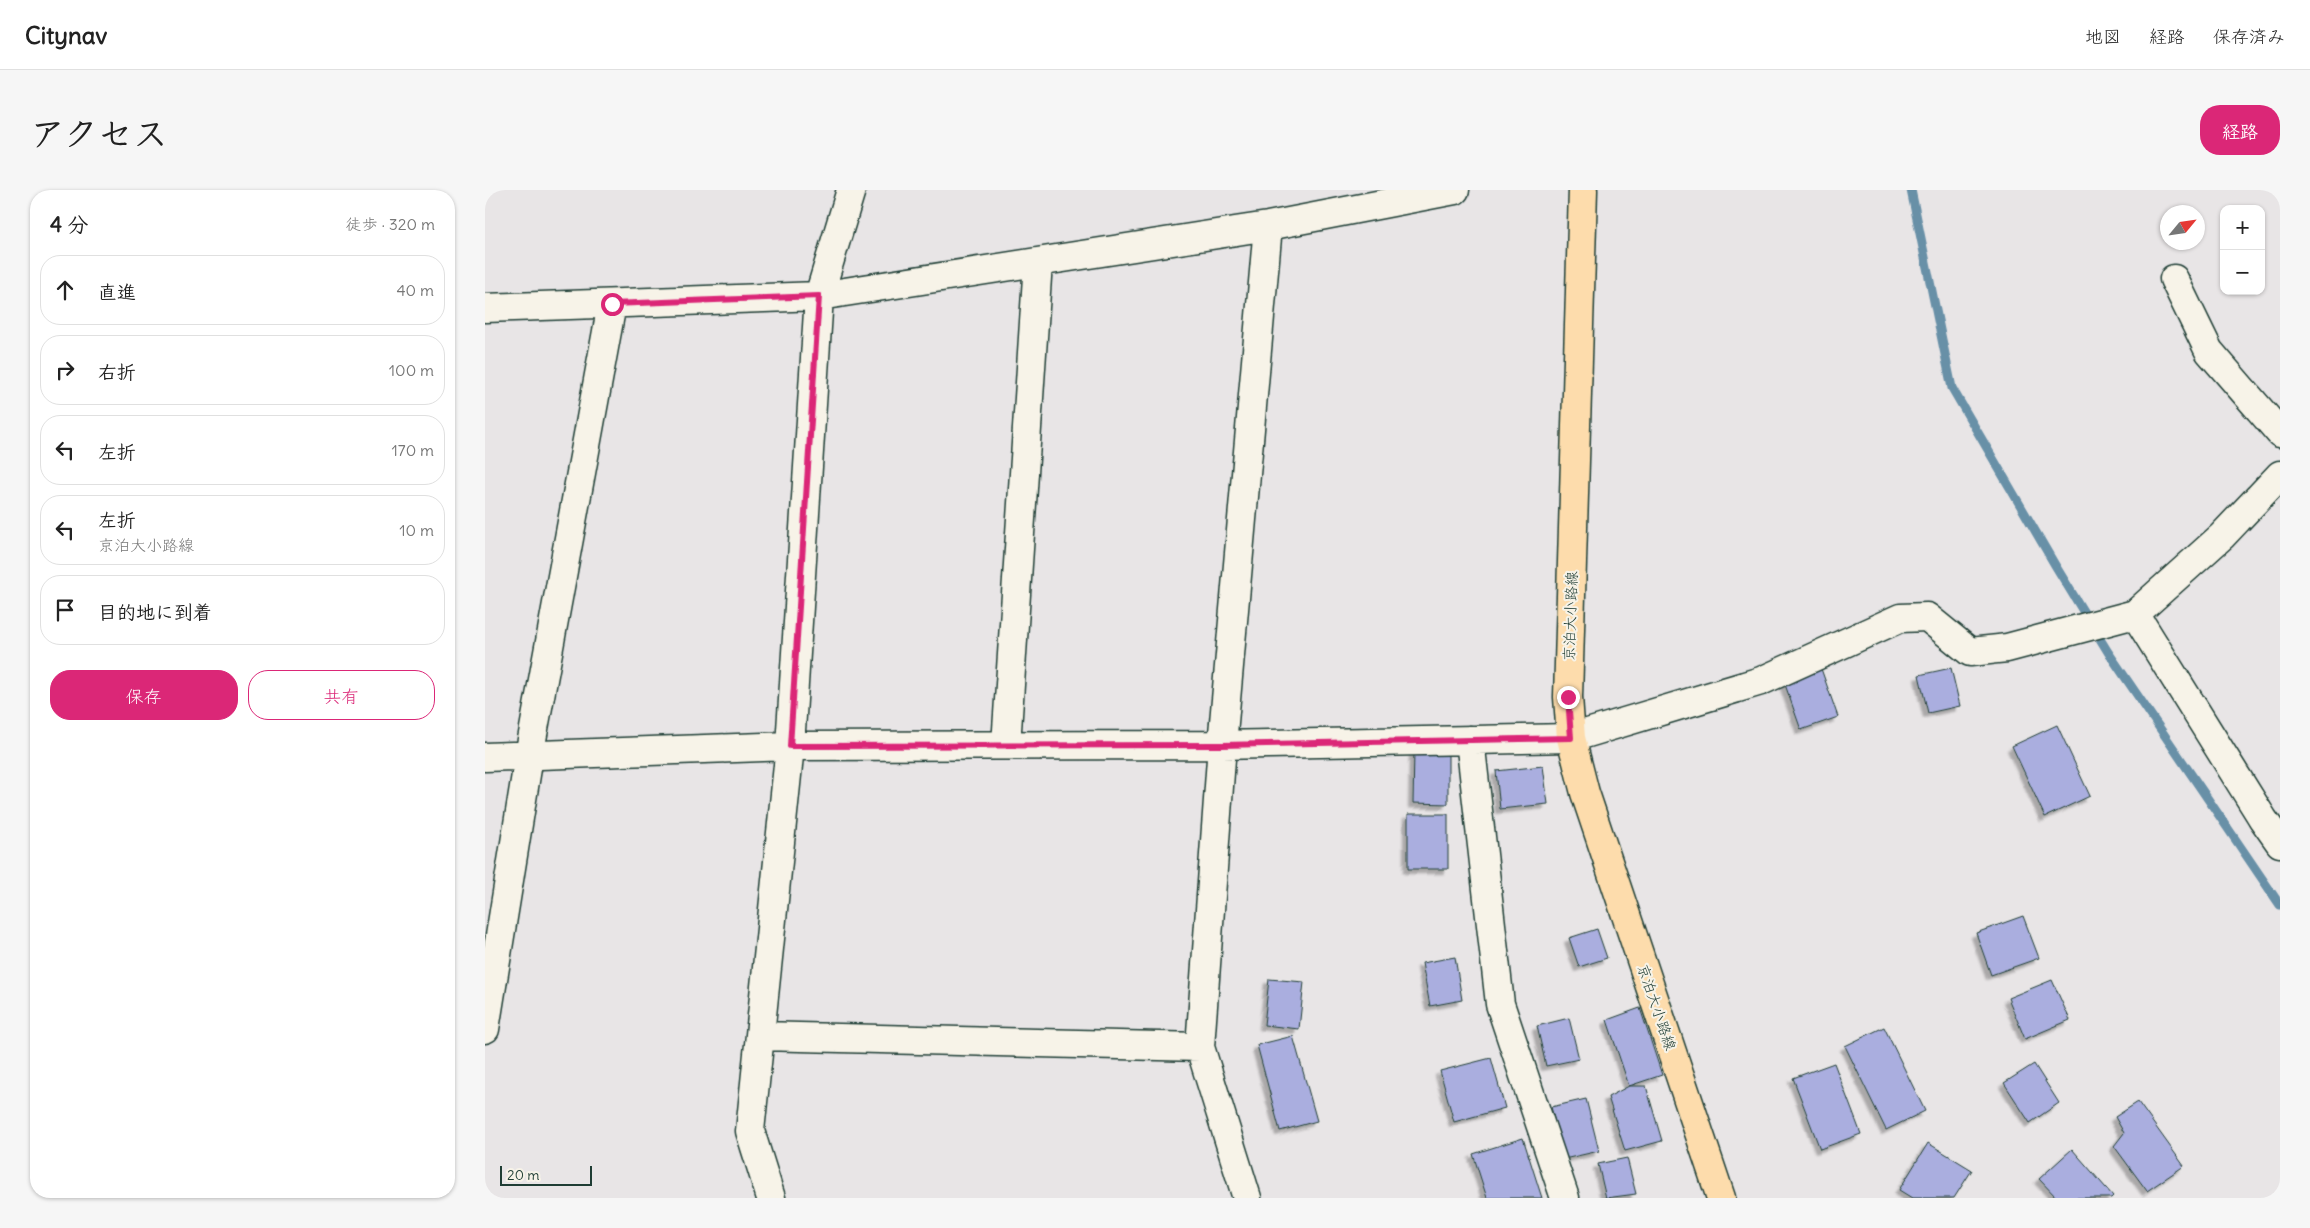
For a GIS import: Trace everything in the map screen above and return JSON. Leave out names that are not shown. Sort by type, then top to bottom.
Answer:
[{"type":"main road","name":"京泊大小路線","points":[[1583,190],[1568,697],[1571,738],[1585,793],[1721,1198]]},
{"type":"street","points":[[771,1198],[750,1131],[790,746],[819,296],[851,190]]},
{"type":"street","points":[[485,308],[819,296],[1268,226],[1455,190]]},
{"type":"street","points":[[1247,1198],[1200,1047],[1222,745],[1268,226]]},
{"type":"street","points":[[1006,745],[1038,262]]},
{"type":"street","points":[[2174,279],[2209,351],[2280,433]]},
{"type":"street","points":[[485,1029],[529,756],[612,304]]},
{"type":"street","points":[[485,757],[790,746],[1222,745],[1571,738],[1761,681],[1900,618],[1927,617],[1970,652],[2007,648],[2135,614],[2222,536],[2280,475]]},
{"type":"street","points":[[2135,614],[2280,843]]},
{"type":"street","points":[[1470,740],[1500,1004],[1565,1198]]},
{"type":"street","points":[[760,1036],[1200,1047]]},
{"type":"building","points":[[1819,663],[1838,717],[1801,730],[1782,676]]},
{"type":"building","points":[[1951,668],[1960,706],[1928,713],[1919,675]]},
{"type":"building","points":[[2057,725],[2090,796],[2045,817],[2012,746]]},
{"type":"building","points":[[1414,751],[1448,752],[1448,804],[1413,803]]},
{"type":"building","points":[[1543,766],[1548,804],[1500,809],[1496,771]]},
{"type":"building","points":[[1408,814],[1448,814],[1448,869],[1408,869]]},
{"type":"building","points":[[2023,916],[2039,958],[1991,975],[1976,933]]},
{"type":"building","points":[[1597,929],[1607,958],[1579,967],[1569,938]]},
{"type":"building","points":[[1455,957],[1462,1000],[1430,1006],[1422,963]]},
{"type":"building","points":[[1269,979],[1304,982],[1299,1029],[1264,1025]]},
{"type":"building","points":[[2052,980],[2070,1020],[2025,1039],[2008,998]]},
{"type":"building","points":[[1640,1008],[1662,1075],[1629,1086],[1607,1020]]},
{"type":"building","points":[[1569,1018],[1579,1059],[1546,1066],[1537,1026]]},
{"type":"building","points":[[1884,1027],[1925,1111],[1886,1130],[1845,1046]]},
{"type":"building","points":[[1293,1036],[1317,1121],[1280,1131],[1257,1045]]},
{"type":"building","points":[[1491,1058],[1505,1108],[1454,1122],[1440,1071]]},
{"type":"building","points":[[1834,1063],[1861,1134],[1820,1149],[1793,1078]]},
{"type":"building","points":[[2034,1064],[2059,1103],[2030,1123],[2004,1083]]},
{"type":"building","points":[[1629,1086],[1646,1086],[1662,1141],[1625,1151],[1608,1097]]},
{"type":"building","points":[[1586,1099],[1599,1151],[1564,1159],[1551,1107]]},
{"type":"building","points":[[2138,1102],[2184,1166],[2147,1191],[2114,1146],[2124,1133],[2115,1117]]},
{"type":"building","points":[[1523,1138],[1542,1198],[1487,1198],[1473,1154]]},
{"type":"building","points":[[1928,1143],[1972,1170],[1954,1198],[1912,1198],[1899,1190]]},
{"type":"building","points":[[2072,1149],[2113,1196],[2111,1198],[2057,1198],[2039,1179]]},
{"type":"building","points":[[1627,1158],[1636,1194],[1606,1198],[1598,1164]]},
{"type":"waterway","points":[[1911,190],[1952,388],[2108,652],[2280,905]]},
{"type":"route","points":[[612,304],[819,296],[790,746],[1222,745],[1571,738],[1568,697]]}]
